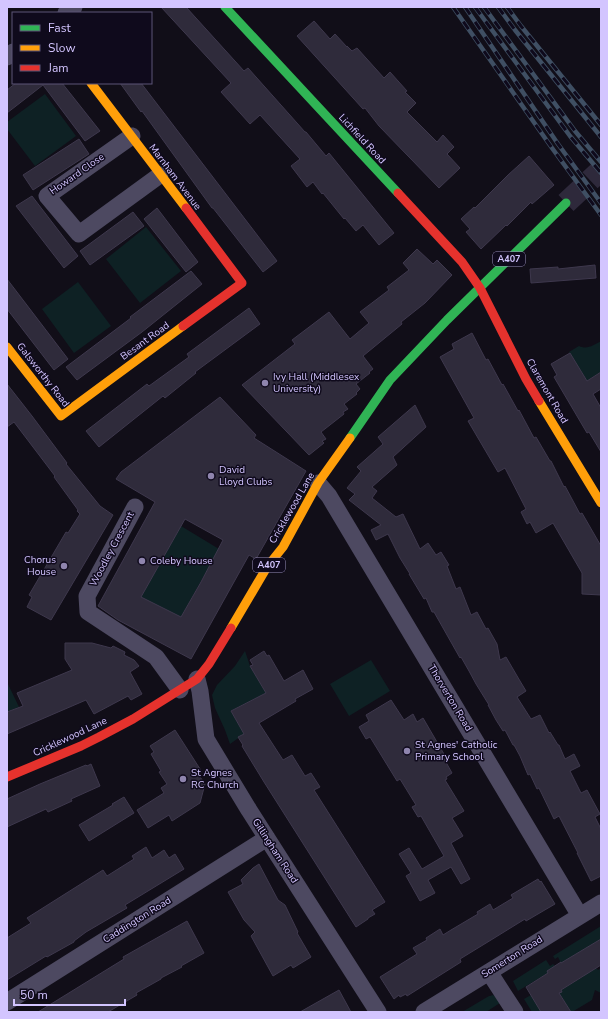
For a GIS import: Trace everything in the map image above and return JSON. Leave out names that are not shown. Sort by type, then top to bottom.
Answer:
[{"type":"street","name":"Lichfield Road","points":[[225,7],[462,262],[480,288]]},
{"type":"street","name":"Marnham Avenue","points":[[92,84],[242,283]]},
{"type":"street","name":"Howard Close","points":[[132,136],[47,196],[79,234],[160,175]]},
{"type":"street","name":"Cricklewood Lane","points":[[7,777],[82,746],[133,719],[196,679],[209,664],[267,567],[283,547],[318,483],[390,380],[447,320],[566,203]]},
{"type":"street","name":"Besant Road","points":[[61,416],[242,283]]},
{"type":"street","name":"Claremont Road","points":[[480,288],[526,379],[598,493]]},
{"type":"street","name":"Galsworthy Road","points":[[7,347],[61,416]]},
{"type":"street","name":"Thorverton Road","points":[[318,483],[327,493],[524,820],[580,916]]},
{"type":"street","name":"Woodley Crescent","points":[[134,507],[87,596],[88,612],[156,656],[180,690]]},
{"type":"street","name":"Gillingham Road","points":[[196,679],[200,692],[206,739],[249,810],[378,1012]]},
{"type":"street","name":"Caddington Road","points":[[7,1002],[267,838]]},
{"type":"street","name":"Somerton Road","points":[[424,1012],[601,903]]},
{"type":"street","points":[[489,972],[515,1012]]},
{"type":"green space","points":[[45,94],[76,136],[35,166],[7,129],[7,122]]},
{"type":"green space","points":[[146,227],[181,271],[140,303],[106,259]]},
{"type":"green space","points":[[78,282],[111,326],[74,353],[42,309]]},
{"type":"green space","points":[[601,341],[601,372],[587,381],[569,352],[579,346],[588,347]]},
{"type":"green space","points":[[181,526],[219,549],[181,617],[141,597]]},
{"type":"green space","points":[[245,651],[250,666],[266,693],[231,711],[244,734],[230,744],[215,708],[212,695],[217,685],[235,666]]},
{"type":"green space","points":[[371,660],[390,691],[349,716],[330,684]]},
{"type":"green space","points":[[7,682],[19,707],[7,712]]},
{"type":"green space","points":[[601,926],[601,943],[588,973],[596,968],[598,970],[601,968],[601,993],[595,990],[592,1000],[571,1012],[559,993],[561,990],[584,976],[561,963],[558,957],[555,959],[553,956]]},
{"type":"green space","points":[[546,960],[550,966],[553,964],[555,966],[548,973],[518,991],[513,981]]},
{"type":"green space","points":[[493,995],[499,998],[500,1003],[486,1012],[462,1012],[489,996]]},
{"type":"green space","points":[[531,995],[538,1006],[547,1012],[532,1012],[524,999]]},
{"type":"building","points":[[161,7],[186,7],[244,71],[248,68],[326,156],[329,153],[394,233],[379,245],[363,225],[356,231],[313,182],[307,187],[291,166],[300,159],[260,115],[250,124],[221,92],[231,83]]},
{"type":"building","points":[[314,21],[330,39],[335,34],[352,51],[357,48],[384,78],[390,72],[407,91],[405,92],[416,103],[407,112],[437,142],[443,135],[454,147],[447,154],[460,168],[439,188],[379,126],[365,108],[363,109],[297,36]]},
{"type":"building","points":[[15,84],[63,84],[100,131],[85,141],[43,85],[7,113],[7,90]]},
{"type":"building","points":[[121,84],[142,84],[277,261],[263,272],[212,208],[142,111],[141,112]]},
{"type":"building","points":[[79,139],[89,154],[33,190],[23,175]]},
{"type":"building","points":[[529,156],[554,185],[532,204],[531,202],[481,249],[466,232],[470,229],[461,219],[474,207],[475,208]]},
{"type":"building","points":[[32,196],[78,256],[64,268],[16,206]]},
{"type":"building","points":[[157,208],[198,262],[186,272],[144,219]]},
{"type":"building","points":[[133,212],[144,226],[90,265],[80,251]]},
{"type":"building","points":[[417,249],[433,264],[437,260],[452,275],[425,303],[401,322],[402,324],[363,356],[373,369],[356,384],[360,389],[356,393],[357,394],[344,404],[348,409],[343,412],[344,414],[321,432],[326,439],[322,441],[324,443],[309,455],[242,385],[295,344],[292,340],[329,312],[350,339],[369,323],[360,312],[389,290],[387,287],[409,270],[403,263]]},
{"type":"building","points":[[595,265],[596,278],[531,283],[530,269],[558,267],[558,269]]},
{"type":"building","points":[[191,271],[202,284],[142,332],[77,380],[66,367]]},
{"type":"building","points":[[7,279],[68,359],[54,370],[7,309]]},
{"type":"building","points":[[249,308],[260,324],[195,372],[196,373],[165,398],[163,396],[99,447],[86,431],[147,384],[149,386],[189,357],[187,354]]},
{"type":"building","points":[[472,333],[486,360],[488,359],[534,438],[536,437],[551,461],[564,487],[565,486],[580,514],[582,513],[601,546],[601,595],[582,594],[582,573],[553,523],[536,533],[530,522],[527,524],[521,512],[526,509],[505,468],[498,472],[468,421],[474,418],[440,357],[454,349],[452,344]]},
{"type":"building","points":[[570,353],[587,381],[601,372],[601,389],[593,394],[601,408],[601,452],[589,432],[587,433],[554,377],[557,375],[551,364]]},
{"type":"building","points":[[7,384],[67,463],[66,464],[100,506],[113,515],[51,620],[27,607],[32,597],[29,595],[66,532],[68,533],[80,514],[54,477],[55,476],[14,422],[7,427]]},
{"type":"building","name":"David Lloyd Clubs","points":[[220,397],[256,435],[254,438],[306,471],[256,559],[249,555],[191,659],[118,620],[98,606],[155,502],[116,479],[121,472]],"holes":[[[185,519],[223,540],[181,617],[141,597]]]},
{"type":"building","points":[[415,405],[426,427],[393,457],[397,465],[372,487],[377,491],[372,498],[396,517],[403,514],[420,549],[428,543],[436,555],[441,552],[449,565],[447,566],[456,589],[460,587],[471,615],[477,612],[486,629],[488,628],[497,644],[500,660],[506,657],[526,691],[517,697],[531,719],[540,715],[549,733],[550,732],[559,745],[565,759],[574,754],[580,766],[570,771],[581,793],[587,790],[600,814],[595,817],[601,829],[601,876],[591,881],[559,816],[554,819],[539,788],[537,789],[530,774],[528,775],[514,745],[505,730],[503,731],[496,720],[461,657],[460,658],[434,612],[432,612],[426,598],[424,599],[409,574],[388,534],[376,540],[371,530],[381,525],[349,500],[355,494],[347,488],[361,471],[357,467],[383,444],[378,437]]},
{"type":"building","points":[[65,643],[92,643],[111,648],[113,646],[125,652],[124,655],[134,660],[139,666],[130,672],[142,694],[131,700],[128,696],[94,714],[86,700],[7,734],[7,712],[23,706],[17,693],[72,670],[65,659]]},
{"type":"building","points":[[264,651],[267,656],[269,655],[284,681],[303,670],[313,689],[259,723],[283,760],[292,755],[305,776],[311,773],[320,787],[314,790],[385,902],[372,910],[375,914],[356,927],[264,782],[238,737],[244,734],[231,711],[266,693],[250,666],[253,665],[250,660]]},
{"type":"building","points":[[391,700],[404,720],[413,714],[417,722],[423,718],[444,754],[442,755],[452,773],[446,777],[447,779],[445,780],[464,811],[452,818],[463,836],[451,843],[470,879],[461,884],[451,867],[428,880],[435,893],[420,901],[406,876],[411,873],[399,854],[409,848],[422,869],[444,856],[421,816],[418,817],[412,807],[416,805],[400,779],[397,781],[370,737],[366,739],[359,727],[369,721],[366,715]]},
{"type":"building","name":"St Agnes RC Church","points":[[175,730],[202,772],[198,774],[205,784],[200,803],[172,821],[169,815],[148,828],[137,810],[164,793],[161,788],[167,784],[159,772],[161,771],[151,754],[154,752],[150,746]]},
{"type":"building","points":[[91,764],[100,786],[71,799],[72,801],[48,812],[46,809],[7,827],[7,799]]},
{"type":"building","points":[[124,797],[134,813],[89,841],[79,825]]},
{"type":"building","points":[[146,847],[152,858],[164,850],[169,858],[175,854],[184,869],[125,905],[127,908],[86,932],[74,942],[47,957],[46,956],[7,980],[7,938],[31,923],[27,918],[103,870],[107,876],[134,859],[132,856]]},
{"type":"building","points":[[259,864],[278,900],[285,905],[298,932],[297,933],[311,957],[293,968],[291,965],[273,976],[251,936],[255,932],[244,920],[228,892],[243,884],[241,880]]},
{"type":"building","points":[[538,879],[540,882],[541,881],[555,904],[526,921],[525,919],[460,959],[461,962],[407,996],[406,994],[400,997],[399,995],[394,999],[380,977],[417,954],[413,948],[427,940],[426,938],[440,929],[443,935],[478,914],[477,912],[490,904],[493,910],[513,898],[511,895]]},
{"type":"building","points":[[187,921],[204,953],[136,993],[137,995],[108,1012],[38,1012],[124,959],[123,957]]},
{"type":"building","points":[[601,939],[601,965],[561,990],[562,992],[559,993],[571,1012],[541,1012],[526,987],[548,973],[547,971],[561,962]]},
{"type":"building","points":[[339,990],[351,1012],[300,1012]]},
{"type":"tunnel","points":[[566,203],[601,170]]},
{"type":"railway","points":[[453,7],[601,215]]},
{"type":"railway","points":[[465,7],[558,144],[601,203]]},
{"type":"railway","points":[[475,7],[570,136],[601,173]]},
{"type":"railway","points":[[484,7],[575,131],[601,162]]},
{"type":"railway","points":[[498,7],[601,137]]},
{"type":"railway","points":[[507,7],[601,125]]},
{"type":"traffic: fast","points":[[225,7],[398,193]]},
{"type":"traffic: fast","points":[[350,438],[390,380],[447,320],[566,203]]},
{"type":"traffic: slow","points":[[92,84],[186,208]]},
{"type":"traffic: slow","points":[[7,347],[61,416],[183,326]]},
{"type":"traffic: slow","points":[[539,401],[601,503]]},
{"type":"traffic: slow","points":[[231,628],[267,567],[283,547],[318,483],[350,438]]},
{"type":"traffic: jam","points":[[398,193],[462,262],[480,288],[526,379],[539,401]]},
{"type":"traffic: jam","points":[[183,326],[242,283],[186,208]]},
{"type":"traffic: jam","points":[[7,777],[99,737],[133,719],[197,679],[209,664],[231,628]]},
{"type":"place","name":"Ivy Hall (Middlesex University)","points":[[265,383]]},
{"type":"place","name":"David Lloyd Clubs","points":[[211,476]]},
{"type":"place","name":"Coleby House","points":[[142,561]]},
{"type":"place","name":"Chorus House","points":[[64,566]]},
{"type":"place","name":"St Agnes' Catholic Primary School","points":[[407,751]]},
{"type":"place","name":"St Agnes RC Church","points":[[183,779]]}]
